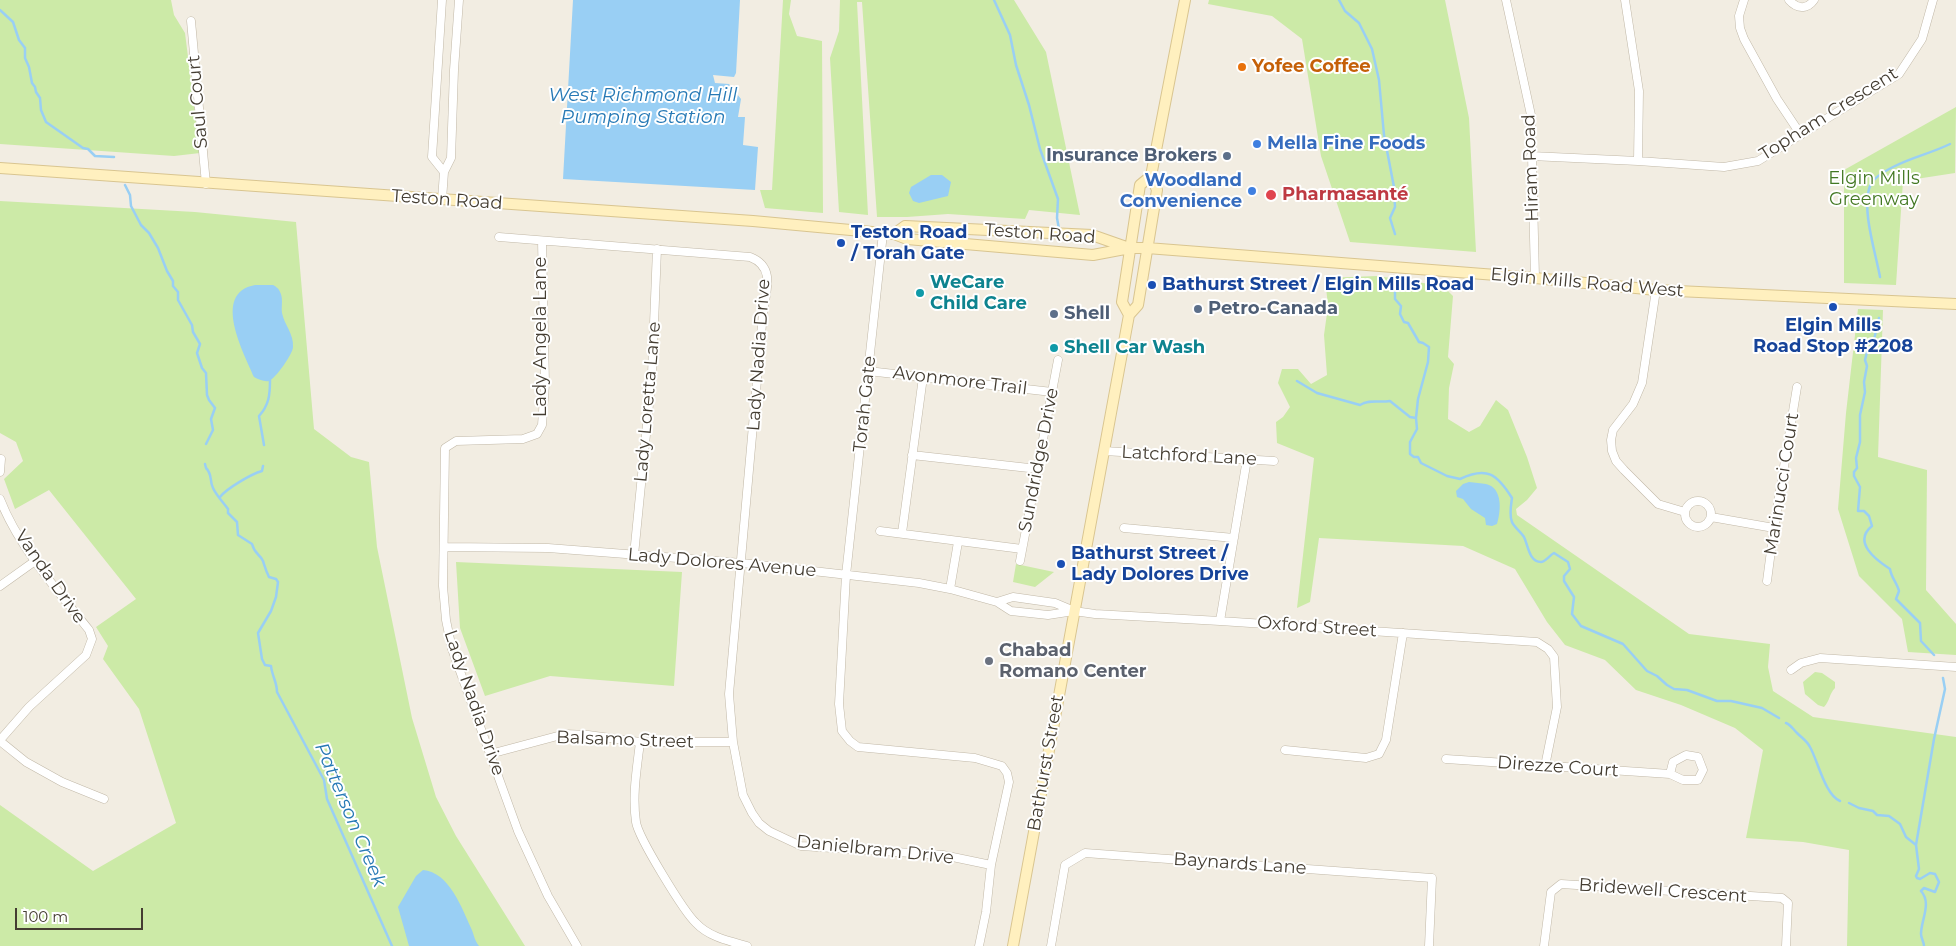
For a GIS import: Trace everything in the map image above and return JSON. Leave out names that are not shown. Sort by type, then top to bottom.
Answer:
[{"type":"main road","name":"Bathurst Street","points":[[1012,946],[1129,315],[1138,305],[1157,190],[1151,176],[1185,0]]},
{"type":"main road","name":"Teston Road","points":[[0,168],[753,221],[894,234],[907,239],[1093,255],[1130,248]]},
{"type":"main road","name":"Bathurst Street","points":[[1129,315],[1122,302],[1130,248],[1140,185],[1151,176]]},
{"type":"main road","name":"Teston Road","points":[[894,234],[905,226],[1092,235],[1130,248]]},
{"type":"main road","name":"Elgin Mills Road West","points":[[1130,248],[1534,278],[1656,290],[1956,304]]},
{"type":"street","points":[[442,0],[432,157],[444,172]]},
{"type":"street","points":[[442,200],[444,172],[451,158],[459,0]]},
{"type":"street","name":"Hiram Road","points":[[1506,0],[1531,115],[1534,278]]},
{"type":"street","points":[[1625,0],[1638,92],[1638,160]]},
{"type":"street","points":[[1744,0],[1739,16],[1740,28],[1744,39],[1777,99],[1801,135]]},
{"type":"street","points":[[1789,0],[1800,8],[1809,6],[1814,0]]},
{"type":"street","name":"Topham Crescent","points":[[1531,156],[1638,160],[1724,167],[1758,161],[1899,74],[1922,40],[1933,0]]},
{"type":"street","name":"Saul Court","points":[[191,20],[206,184]]},
{"type":"street","points":[[438,51],[455,52]]},
{"type":"street","name":"Torah Gate","points":[[882,233],[846,575],[838,704],[842,731],[858,747],[975,758],[1002,766],[1007,773],[1009,782],[991,865],[986,912],[979,946]]},
{"type":"street","name":"Lady Nadia Drive","points":[[499,237],[750,257],[759,260],[768,276],[763,313],[742,563]]},
{"type":"street","name":"Lady Angela Lane","points":[[450,444],[456,441],[524,439],[536,434],[542,425],[545,384],[542,241]]},
{"type":"street","name":"Lady Loretta Lane","points":[[634,555],[652,374],[657,249]]},
{"type":"street","points":[[1656,290],[1642,383],[1633,404],[1613,430],[1611,440],[1612,451],[1616,461],[1658,504],[1685,512]]},
{"type":"street","name":"Sundridge Drive","points":[[1020,561],[1058,360]]},
{"type":"street","name":"Avonmore Trail","points":[[868,371],[1052,392]]},
{"type":"street","points":[[902,533],[923,377]]},
{"type":"street","name":"Marinucci Court","points":[[1767,581],[1797,387]]},
{"type":"street","name":"Lady Nadia Drive","points":[[450,444],[445,448],[444,459],[444,594],[446,620],[452,649],[518,830],[548,896],[577,946]]},
{"type":"street","name":"Latchford Lane","points":[[1104,451],[1274,461]]},
{"type":"street","points":[[912,455],[1038,470]]},
{"type":"street","points":[[0,472],[1,459]]},
{"type":"street","points":[[1220,621],[1247,460]]},
{"type":"street","name":"Vanda Drive","points":[[0,499],[35,561],[89,630],[92,639],[86,655],[29,707],[0,740]]},
{"type":"street","points":[[1701,501],[1708,505],[1711,517],[1710,521],[1702,527],[1693,526],[1687,520],[1685,512],[1692,502],[1701,501]]},
{"type":"street","points":[[1711,517],[1774,528]]},
{"type":"street","points":[[1124,528],[1234,538]]},
{"type":"street","points":[[880,531],[1022,549]]},
{"type":"street","points":[[950,589],[958,542]]},
{"type":"street","name":"Lady Dolores Avenue","points":[[444,547],[548,548],[742,563],[918,583],[950,589],[996,602],[1012,611],[1048,616],[1074,611]]},
{"type":"street","points":[[0,586],[35,561]]},
{"type":"street","name":"Danielbram Drive","points":[[742,563],[729,694],[733,742],[743,795],[759,823],[769,831],[801,846],[943,855],[991,865]]},
{"type":"street","name":"Lady Dolores Avenue","points":[[996,602],[1013,597],[1054,603],[1074,611]]},
{"type":"street","name":"Oxford Street","points":[[1074,611],[1537,642],[1548,649],[1554,657],[1557,708],[1545,766]]},
{"type":"street","points":[[1286,750],[1366,758],[1379,754],[1386,740],[1403,633]]},
{"type":"street","points":[[1791,670],[1801,663],[1820,658],[1956,667]]},
{"type":"street","name":"Balsamo Street","points":[[490,754],[565,734],[640,742],[733,742]]},
{"type":"street","points":[[0,740],[26,762],[62,782],[104,799]]},
{"type":"street","points":[[640,742],[635,788],[636,824],[647,847],[686,912],[696,924],[719,939],[747,946]]},
{"type":"street","name":"Direzze Court","points":[[1446,759],[1670,774]]},
{"type":"street","name":"Baynards Lane","points":[[1051,946],[1065,865],[1085,853],[1432,878],[1429,946]]},
{"type":"street","name":"Bridewell Crescent","points":[[1544,946],[1551,892],[1561,884],[1782,898],[1788,903],[1786,946]]},
{"type":"green space","points":[[0,0],[171,0],[174,15],[185,33],[200,153],[174,156],[0,144]]},
{"type":"green space","points":[[783,0],[791,0],[789,14],[797,36],[822,41],[823,213],[765,208],[760,190],[772,190]]},
{"type":"green space","points":[[840,0],[1014,0],[1046,52],[1080,215],[1029,210],[1025,219],[948,214],[877,217],[862,2],[857,2],[868,215],[839,212],[830,58],[839,31]]},
{"type":"green space","points":[[1209,0],[1445,0],[1469,118],[1476,252],[1350,242],[1321,156],[1302,39],[1272,16],[1208,4]]},
{"type":"green space","name":"Elgin Mills Greenway","points":[[1956,107],[1955,173],[1903,181],[1896,285],[1844,283],[1844,170]]},
{"type":"green space","points":[[0,201],[195,212],[296,222],[314,429],[351,457],[369,462],[377,547],[412,718],[436,797],[456,836],[525,946],[0,946],[0,805],[93,871],[176,823],[139,709],[103,659],[108,646],[96,627],[136,599],[49,490],[15,509],[4,479],[23,461],[16,442],[0,433]]},
{"type":"green space","points":[[1377,276],[1443,286],[1453,296],[1448,357],[1454,364],[1449,388],[1448,419],[1469,432],[1480,426],[1496,400],[1508,410],[1537,488],[1516,509],[1517,515],[1689,634],[1770,644],[1768,667],[1773,691],[1813,717],[1956,737],[1956,946],[1847,946],[1849,850],[1803,842],[1746,838],[1763,750],[1735,728],[1681,705],[1636,690],[1605,660],[1565,645],[1547,622],[1515,569],[1463,546],[1319,538],[1310,602],[1297,608],[1314,458],[1277,443],[1276,422],[1283,417],[1290,407],[1278,383],[1282,369],[1298,369],[1311,384],[1327,375],[1324,335],[1328,306],[1325,278]]},
{"type":"green space","points":[[1858,309],[1883,310],[1878,457],[1927,470],[1926,590],[1956,624],[1956,655],[1908,652],[1902,619],[1859,576],[1838,509],[1846,413]]},
{"type":"green space","points":[[456,562],[682,572],[674,686],[550,676],[485,696],[460,628]]},
{"type":"green space","points":[[1016,564],[1054,572],[1035,587],[1013,582]]},
{"type":"green space","points":[[1815,672],[1822,673],[1835,682],[1835,688],[1824,707],[1818,705],[1805,694],[1803,682]]},
{"type":"water","name":"West Richmond Hill Pumping Station","points":[[573,0],[740,0],[736,73],[734,77],[713,75],[715,83],[729,84],[741,99],[738,117],[745,117],[743,145],[758,147],[755,190],[563,179]]},
{"type":"water","points":[[931,175],[942,175],[951,182],[948,196],[919,203],[913,201],[909,193],[911,187]]},
{"type":"water","points":[[255,285],[273,285],[279,289],[282,299],[283,317],[293,342],[292,350],[287,360],[269,381],[263,381],[254,377],[234,325],[233,311],[235,299],[242,290]]},
{"type":"water","points":[[1469,482],[1486,484],[1492,486],[1495,490],[1500,507],[1497,524],[1492,526],[1486,525],[1485,518],[1471,509],[1463,499],[1457,497],[1456,491],[1463,484]]},
{"type":"water","points":[[423,870],[432,872],[440,877],[453,892],[479,946],[409,946],[398,907],[416,876]]},
{"type":"waterway","points":[[994,0],[1010,35],[1016,65],[1029,105],[1040,149],[1058,199],[1057,218],[1059,229]]},
{"type":"waterway","points":[[1339,0],[1345,11],[1359,23],[1372,49],[1379,80],[1384,135],[1394,187],[1395,207],[1390,218],[1395,234]]},
{"type":"waterway","name":"Patterson Creek","points":[[0,10],[13,22],[19,40],[25,48],[25,58],[32,83],[40,98],[41,110],[46,122],[83,148],[88,149],[95,156],[114,157]]},
{"type":"waterway","points":[[1880,277],[1868,219],[1867,207],[1870,186],[1880,175],[1893,167],[1950,144]]},
{"type":"waterway","name":"Patterson Creek","points":[[125,185],[130,195],[131,206],[141,225],[149,233],[158,248],[173,281],[173,286],[178,292],[178,300],[200,344],[197,353],[202,368],[206,373],[207,395],[215,408],[211,419],[213,430],[206,444]]},
{"type":"waterway","points":[[1395,286],[1395,299],[1401,306],[1400,314],[1404,322],[1408,323],[1419,342],[1429,347],[1428,362],[1418,399],[1417,429],[1410,442],[1410,454],[1418,457],[1421,463],[1447,476],[1460,479],[1469,475],[1484,473],[1496,478],[1501,483],[1512,498],[1510,513],[1512,522],[1524,537],[1531,556],[1537,561],[1543,562],[1554,553],[1568,562],[1570,569],[1564,576],[1564,581],[1574,597],[1572,614],[1581,626],[1623,644],[1647,671],[1674,689],[1687,690],[1717,701],[1731,701],[1762,708],[1779,718]]},
{"type":"waterway","points":[[1879,318],[1873,344],[1867,352],[1865,360],[1867,366],[1864,382],[1865,392],[1860,415],[1860,442],[1856,458],[1857,468],[1854,472],[1860,487],[1858,511],[1864,511],[1869,516],[1872,526],[1866,532],[1864,538],[1868,550],[1878,561],[1890,569],[1899,591],[1896,599],[1920,623],[1921,641],[1934,655]]},
{"type":"waterway","points":[[264,445],[259,416],[268,400],[270,380]]},
{"type":"waterway","points":[[1297,381],[1317,393],[1360,405],[1371,402],[1390,401],[1410,417],[1416,418]]},
{"type":"waterway","name":"Patterson Creek","points":[[205,464],[214,491],[228,509],[228,513],[237,522],[238,535],[252,544],[263,561],[269,577],[276,579],[278,582],[276,597],[271,611],[258,633],[262,659],[265,665],[271,666],[277,692],[324,780],[327,799],[392,946]]},
{"type":"waterway","points":[[220,497],[239,482],[262,471],[263,466]]},
{"type":"waterway","points":[[1924,946],[1921,929],[1926,901],[1921,891],[1924,888],[1935,892],[1939,882],[1935,874],[1930,873],[1920,879],[1917,878],[1919,869],[1916,845],[1934,739],[1945,689],[1943,678]]},
{"type":"waterway","points":[[1786,723],[1809,745],[1826,785],[1835,798],[1840,801]]},
{"type":"waterway","points":[[1849,803],[1859,808],[1873,811],[1877,815],[1889,816],[1900,824],[1906,837],[1916,845]]},
{"type":"place","name":"Yofee Coffee","points":[[1242,67]]},
{"type":"place","name":"Mella Fine Foods","points":[[1257,144]]},
{"type":"place","name":"Insurance Brokers","points":[[1227,156]]},
{"type":"place","name":"Woodland Convenience","points":[[1252,191]]},
{"type":"place","name":"Pharmasanté","points":[[1271,195]]},
{"type":"place","name":"Teston Road / Torah Gate","points":[[841,243]]},
{"type":"place","name":"Bathurst Street / Elgin Mills Road","points":[[1152,285]]},
{"type":"place","name":"WeCare Child Care","points":[[920,293]]},
{"type":"place","name":"Elgin Mills Road Stop #2208","points":[[1833,307]]},
{"type":"place","name":"Petro-Canada","points":[[1198,309]]},
{"type":"place","name":"Shell","points":[[1054,314]]},
{"type":"place","name":"Shell Car Wash","points":[[1054,348]]},
{"type":"place","name":"Bathurst Street / Lady Dolores Drive","points":[[1061,564]]},
{"type":"place","name":"Chabad Romano Center","points":[[989,661]]}]
